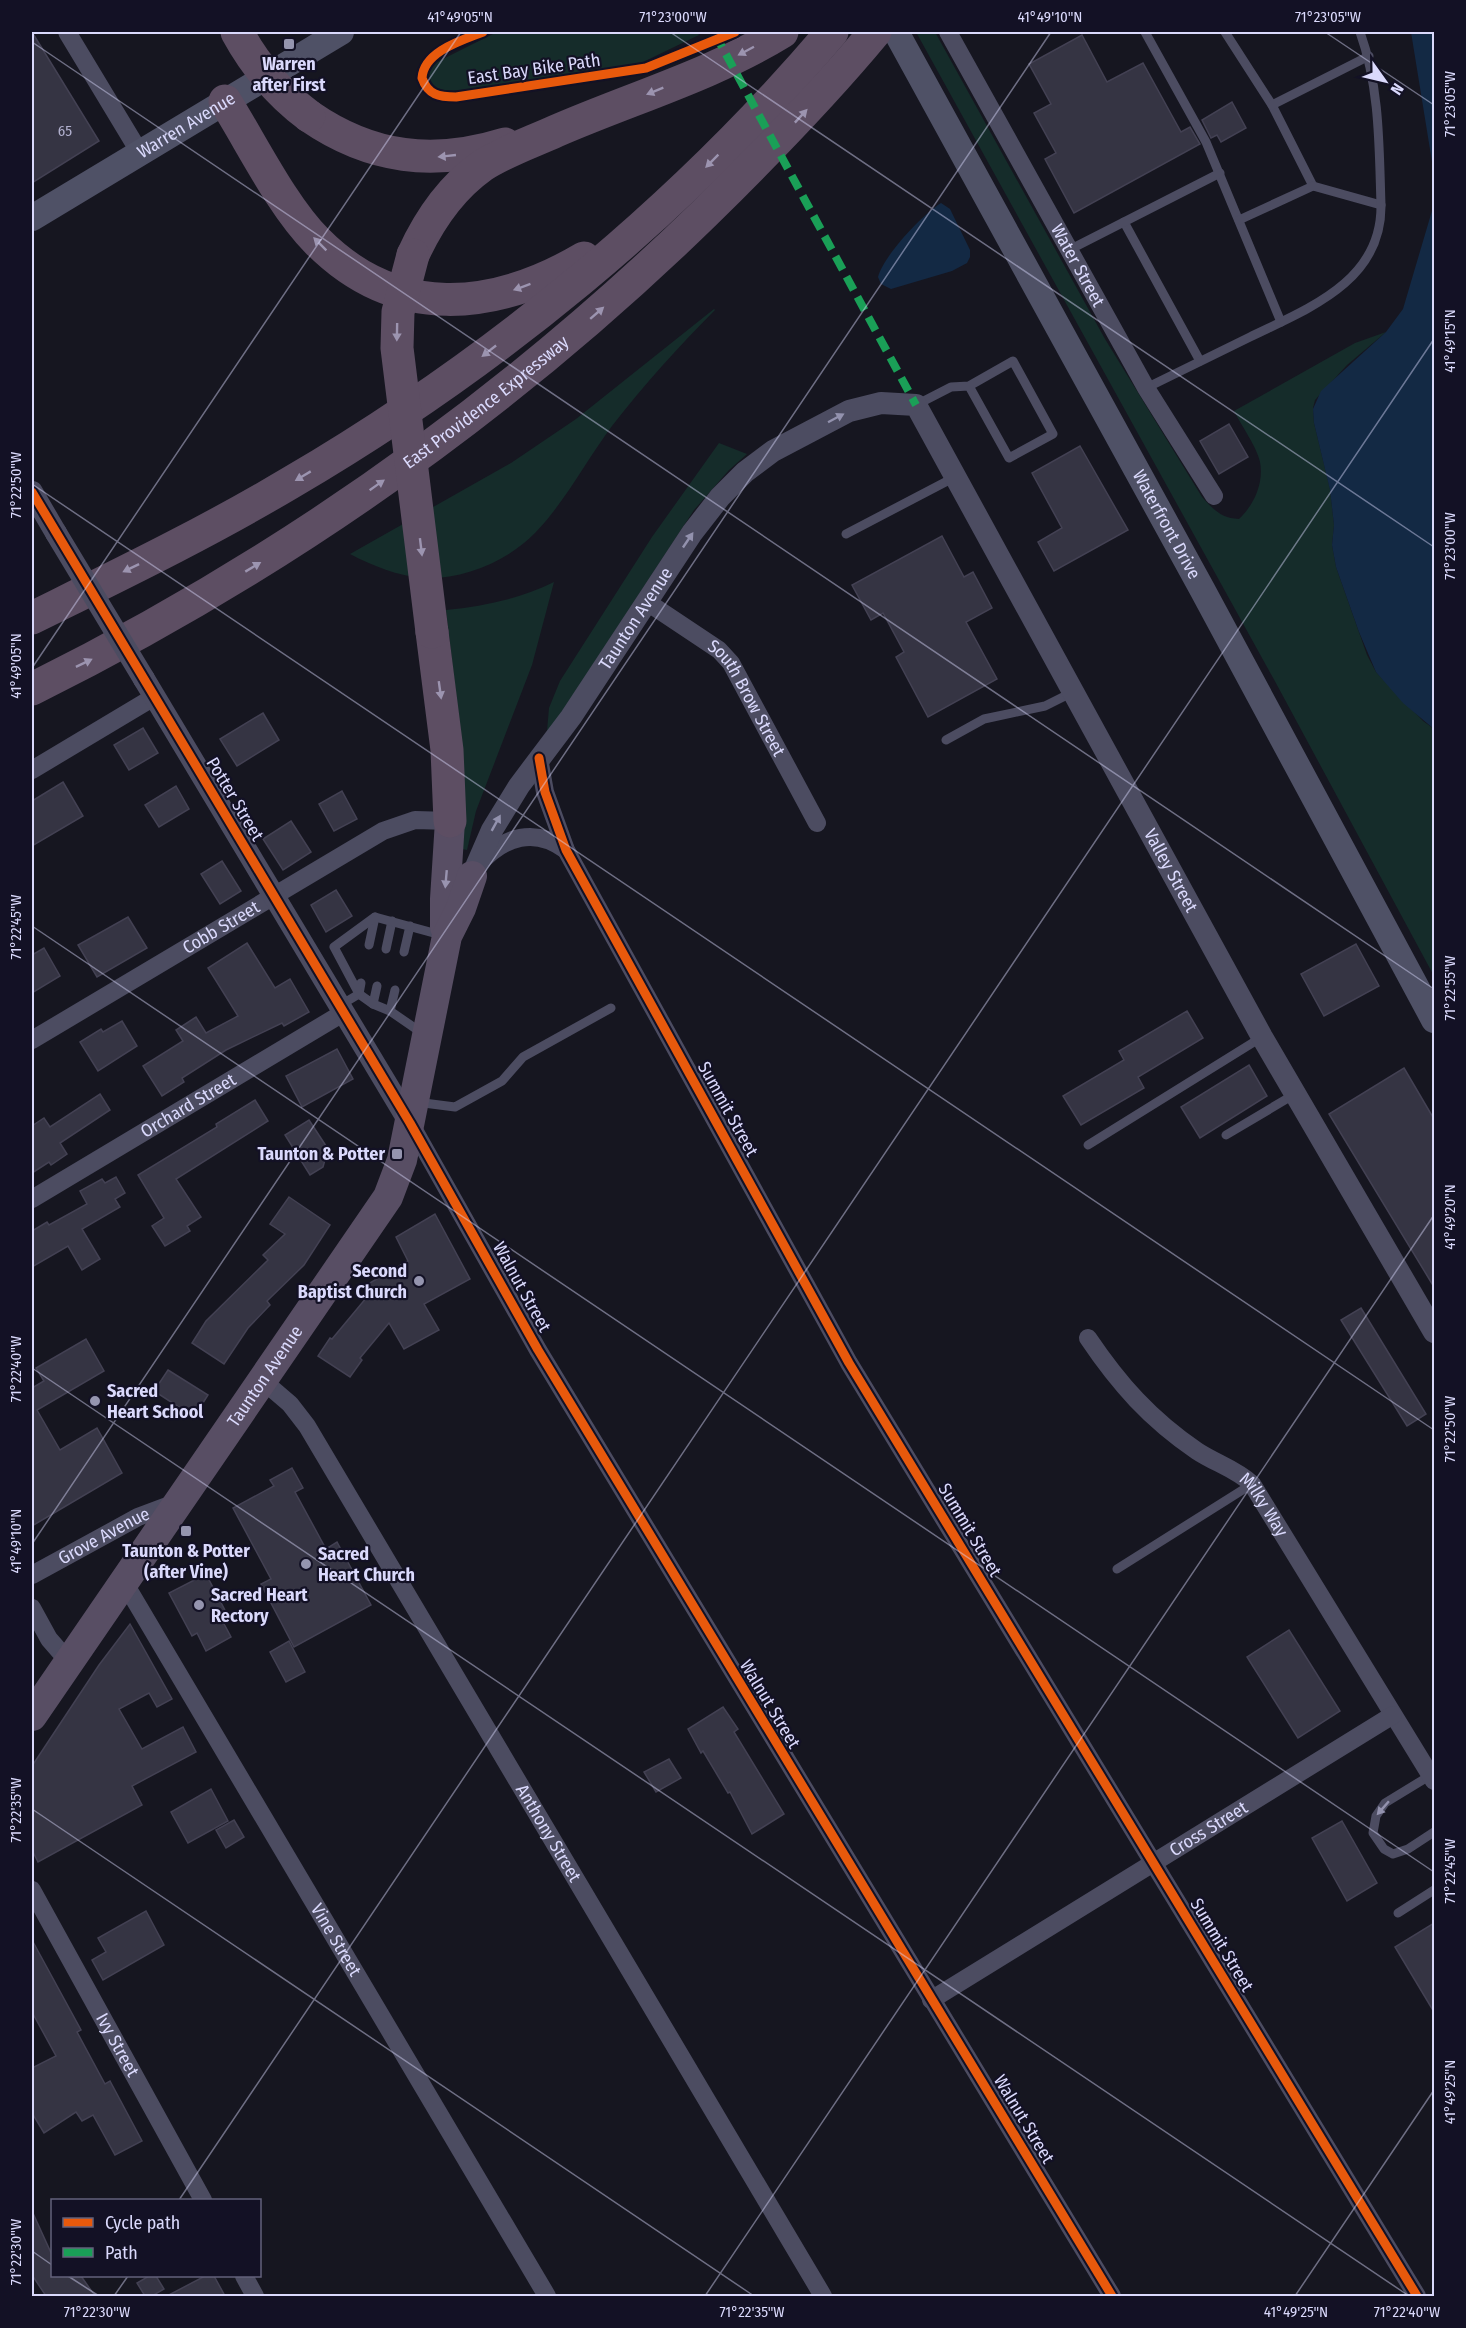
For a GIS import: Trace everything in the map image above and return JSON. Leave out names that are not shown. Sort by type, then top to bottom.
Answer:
[{"type":"highway","points":[[237,32],[265,75],[286,97],[309,116],[336,133],[369,147],[403,155],[428,157],[484,150],[584,119]]},
{"type":"highway","points":[[450,821],[447,750],[397,348],[398,312],[413,255],[421,237],[441,207],[453,192],[482,166],[584,119],[710,70],[782,32]]},
{"type":"highway","name":"East Providence Expressway","points":[[32,618],[224,521],[359,442],[452,379],[605,258],[679,192],[744,128],[832,32]]},
{"type":"highway","name":"East Providence Expressway","points":[[32,689],[101,655],[283,548],[392,475],[517,381],[670,246],[805,112],[875,32]]},
{"type":"highway","points":[[225,101],[285,200],[316,241],[362,276],[397,292],[417,297],[440,300],[480,299],[530,285],[600,249],[679,192]]},
{"type":"highway","name":"Taunton Avenue","points":[[447,936],[445,899],[450,821]]},
{"type":"highway","name":"Taunton Avenue","points":[[32,1716],[388,1197],[399,1174],[447,936],[472,876]]},
{"type":"main road","name":"Warren Avenue","points":[[32,218],[341,32]]},
{"type":"main road","name":"Waterfront Drive","points":[[896,32],[1202,589],[1434,1020]]},
{"type":"street","points":[[67,32],[140,153]]},
{"type":"street","name":"Water Street","points":[[948,32],[1146,388],[1214,496]]},
{"type":"street","name":"Taunton Avenue","points":[[472,876],[478,858],[500,816],[539,758],[571,717],[693,533],[720,497],[759,462],[790,442],[858,407],[881,403],[916,405]]},
{"type":"street","name":"Valley Street","points":[[916,405],[1262,1037],[1434,1332]]},
{"type":"street","name":"Potter Street","points":[[32,492],[341,1009],[412,1112]]},
{"type":"street","name":"South Brow Street","points":[[647,602],[719,650],[732,663],[817,823]]},
{"type":"street","points":[[32,770],[149,688]]},
{"type":"street","name":"Summit Street","points":[[539,758],[545,792],[566,850],[845,1354],[1417,2296]]},
{"type":"street","name":"Cobb Street","points":[[32,1040],[394,825],[415,820],[450,821]]},
{"type":"street","points":[[472,876],[492,851],[520,837],[530,836],[550,840],[566,850]]},
{"type":"street","name":"Orchard Street","points":[[32,1199],[341,1009]]},
{"type":"street","name":"Walnut Street","points":[[412,1112],[538,1350],[1112,2296]]},
{"type":"street","name":"Milky Way","points":[[1088,1338],[1118,1382],[1144,1408],[1195,1450],[1240,1474],[1252,1484],[1433,1778]]},
{"type":"street","name":"Anthony Street","points":[[262,1380],[290,1404],[307,1426],[823,2296]]},
{"type":"street","name":"Grove Avenue","points":[[32,1575],[138,1517],[180,1501]]},
{"type":"street","name":"Vine Street","points":[[124,1582],[547,2296]]},
{"type":"street","points":[[32,1608],[49,1639],[69,1662]]},
{"type":"street","name":"Cross Street","points":[[931,2000],[1393,1715]]},
{"type":"street","name":"Ivy Street","points":[[32,1890],[201,2199]]},
{"type":"street","points":[[245,2277],[255,2296]]},
{"type":"lane","points":[[1145,32],[1197,123],[1281,321]]},
{"type":"lane","points":[[1225,32],[1272,105],[1313,186]]},
{"type":"lane","points":[[1146,388],[1328,297],[1342,287],[1364,261],[1378,235],[1382,221],[1377,102],[1369,56],[1360,32]]},
{"type":"lane","points":[[1272,105],[1369,56]]},
{"type":"lane","points":[[1069,250],[1220,173]]},
{"type":"lane","points":[[1239,220],[1313,186],[1381,205]]},
{"type":"lane","points":[[1124,222],[1200,361]]},
{"type":"lane","points":[[916,405],[951,387],[969,386],[1013,361],[1053,434],[1009,459],[969,386]]},
{"type":"lane","points":[[846,534],[955,477]]},
{"type":"lane","points":[[946,740],[984,719],[1045,706],[1073,692]]},
{"type":"lane","points":[[427,1037],[390,1011],[373,1004],[359,994],[334,947],[375,917],[447,936]]},
{"type":"lane","points":[[369,945],[375,917]]},
{"type":"lane","points":[[386,949],[392,921]]},
{"type":"lane","points":[[404,952],[410,926]]},
{"type":"lane","points":[[341,1009],[359,994],[361,983]]},
{"type":"lane","points":[[373,1004],[377,986]]},
{"type":"lane","points":[[390,1011],[395,990]]},
{"type":"lane","points":[[412,1112],[455,1107],[502,1081],[523,1057],[611,1008]]},
{"type":"lane","points":[[1088,1145],[1262,1037]]},
{"type":"lane","points":[[1226,1135],[1295,1094]]},
{"type":"lane","points":[[1118,1569],[1252,1484]]},
{"type":"lane","points":[[1433,1778],[1385,1803],[1376,1816],[1373,1833],[1384,1849],[1393,1854],[1408,1849],[1434,1832]]},
{"type":"lane","points":[[1398,1913],[1434,1890]]},
{"type":"green space","points":[[497,32],[697,32],[699,35],[643,62],[564,76],[454,91],[437,88],[431,82],[429,72],[435,63]]},
{"type":"green space","points":[[916,32],[935,32],[1105,339],[1202,497],[1218,512],[1227,517],[1239,519],[1257,493],[1261,478],[1258,456],[1234,411],[1355,343],[1386,332],[1347,365],[1315,400],[1314,423],[1330,489],[1334,525],[1332,545],[1336,567],[1367,655],[1376,672],[1423,721],[1434,729],[1434,976],[1277,685]]},
{"type":"green space","points":[[714,309],[612,426],[546,521],[512,552],[484,567],[438,578],[404,575],[368,563],[350,554],[511,463],[576,419]]},
{"type":"green space","points":[[719,443],[747,454],[729,470],[694,510],[550,730],[547,731],[549,708],[560,681],[652,537]]},
{"type":"green space","points":[[554,582],[532,665],[476,811],[467,850],[462,849],[460,728],[446,610],[502,601]]},
{"type":"water","points":[[1411,32],[1434,32],[1434,174]]},
{"type":"water","points":[[941,203],[950,209],[970,250],[967,263],[952,271],[891,289],[881,284],[878,277],[896,247],[914,226]]},
{"type":"water","points":[[1434,204],[1434,729],[1403,703],[1376,672],[1359,632],[1336,567],[1332,545],[1334,525],[1330,490],[1314,423],[1313,409],[1321,391],[1386,332],[1403,309]]},
{"type":"building","points":[[32,32],[99,141],[32,183]]},
{"type":"building","points":[[1082,35],[1107,82],[1143,63],[1181,132],[1190,127],[1200,144],[1074,213],[1045,159],[1056,153],[1034,113],[1051,104],[1029,64]]},
{"type":"building","points":[[1232,102],[1246,128],[1221,142],[1217,135],[1211,138],[1202,120]]},
{"type":"building","points":[[1229,424],[1248,457],[1219,474],[1200,441]]},
{"type":"building","points":[[1080,446],[1128,530],[1054,571],[1038,542],[1062,528],[1032,473]]},
{"type":"building","points":[[942,536],[964,577],[973,572],[992,608],[966,622],[997,679],[928,717],[896,657],[904,652],[883,613],[871,620],[852,585]]},
{"type":"building","points":[[263,713],[279,740],[237,766],[220,739]]},
{"type":"building","points":[[143,728],[158,753],[129,770],[114,745]]},
{"type":"building","points":[[63,782],[83,816],[32,846],[32,801]]},
{"type":"building","points":[[176,786],[189,809],[159,827],[145,805]]},
{"type":"building","points":[[342,791],[357,819],[334,831],[319,804]]},
{"type":"building","points":[[291,821],[311,852],[283,870],[263,839]]},
{"type":"building","points":[[222,861],[241,891],[220,904],[201,874]]},
{"type":"building","points":[[336,890],[352,916],[326,932],[311,905]]},
{"type":"building","points":[[128,917],[147,948],[97,977],[78,945]]},
{"type":"building","points":[[247,943],[275,988],[290,979],[309,1012],[284,1026],[282,1023],[226,1050],[182,1078],[184,1082],[162,1096],[143,1066],[183,1041],[176,1030],[196,1017],[206,1033],[238,1016],[208,968]]},
{"type":"building","points":[[1356,944],[1379,986],[1324,1016],[1301,974]]},
{"type":"building","points":[[44,948],[60,976],[32,993],[32,955]]},
{"type":"building","points":[[1187,1011],[1203,1038],[1138,1077],[1144,1088],[1081,1125],[1063,1096],[1124,1060],[1119,1051]]},
{"type":"building","points":[[122,1021],[137,1046],[98,1071],[80,1042],[101,1029],[103,1032]]},
{"type":"building","points":[[337,1049],[353,1079],[302,1107],[286,1076]]},
{"type":"building","points":[[1249,1065],[1267,1096],[1200,1138],[1181,1107]]},
{"type":"building","points":[[1404,1068],[1434,1119],[1434,1287],[1329,1114]]},
{"type":"building","points":[[100,1094],[110,1110],[60,1143],[67,1154],[51,1165],[49,1162],[32,1173],[32,1126],[44,1118],[50,1127]]},
{"type":"building","points":[[255,1100],[268,1121],[176,1179],[201,1217],[187,1226],[190,1231],[165,1246],[152,1226],[164,1218],[138,1175],[217,1127],[216,1124]]},
{"type":"building","points":[[309,1120],[328,1149],[323,1167],[310,1175],[285,1135]]},
{"type":"building","points":[[116,1177],[125,1193],[115,1199],[120,1207],[82,1229],[100,1259],[82,1270],[68,1246],[32,1267],[32,1231],[47,1222],[49,1225],[87,1204],[80,1191],[102,1179],[105,1183]]},
{"type":"building","points":[[289,1197],[330,1225],[304,1265],[267,1301],[270,1305],[248,1328],[224,1364],[192,1343],[206,1321],[268,1260],[263,1255],[285,1234],[270,1224]]},
{"type":"building","name":"Second Baptist Church","points":[[435,1214],[470,1279],[424,1304],[439,1330],[404,1349],[389,1323],[360,1358],[362,1360],[350,1377],[318,1356],[330,1338],[332,1339],[372,1291],[368,1284],[408,1261],[396,1237]]},
{"type":"building","points":[[1361,1308],[1426,1414],[1407,1426],[1341,1320]]},
{"type":"building","points":[[86,1339],[104,1371],[37,1410],[60,1450],[97,1428],[122,1473],[32,1526],[32,1388],[44,1381],[36,1368]]},
{"type":"building","points":[[168,1370],[208,1395],[194,1417],[154,1391]]},
{"type":"building","name":"Sacred Heart Church","points":[[292,1468],[303,1488],[295,1492],[326,1549],[337,1542],[371,1605],[294,1647],[261,1584],[271,1579],[233,1508],[274,1486],[270,1480]]},
{"type":"building","name":"Sacred Heart Rectory","points":[[206,1574],[228,1616],[222,1620],[231,1637],[206,1651],[197,1633],[192,1636],[169,1593]]},
{"type":"building","points":[[130,1624],[172,1699],[157,1707],[149,1693],[119,1709],[142,1749],[183,1727],[196,1752],[132,1786],[142,1805],[38,1862],[32,1850],[32,1766],[99,1665]]},
{"type":"building","points":[[1289,1630],[1340,1711],[1298,1738],[1247,1657]]},
{"type":"building","points":[[289,1641],[305,1672],[286,1682],[270,1652]]},
{"type":"building","points":[[723,1707],[738,1729],[734,1732],[784,1814],[752,1834],[730,1792],[728,1793],[703,1751],[701,1753],[688,1729]]},
{"type":"building","points":[[669,1759],[681,1778],[656,1792],[644,1772]]},
{"type":"building","points":[[211,1789],[228,1821],[188,1843],[171,1812]]},
{"type":"building","points":[[234,1820],[244,1837],[226,1848],[216,1830]]},
{"type":"building","points":[[1342,1821],[1377,1883],[1347,1901],[1312,1838]]},
{"type":"building","points":[[146,1911],[164,1945],[103,1980],[92,1960],[106,1952],[98,1938]]},
{"type":"building","points":[[1434,1923],[1434,2012],[1395,1947]]},
{"type":"building","points":[[32,1940],[81,2030],[77,2032],[105,2084],[110,2081],[142,2141],[115,2155],[93,2115],[82,2121],[76,2112],[44,2133],[32,2113],[32,2068],[56,2056],[32,2012]]},
{"type":"building","points":[[32,2211],[51,2253],[51,2277],[82,2277],[95,2296],[46,2296],[32,2275]]},
{"type":"building","points":[[147,2277],[157,2277],[164,2289],[152,2296],[145,2296],[137,2283]]},
{"type":"building","points":[[203,2277],[215,2277],[225,2296],[167,2296]]},
{"type":"marked path","points":[[715,34],[916,405]]},
{"type":"cycle path","name":"East Bay Bike Path","points":[[483,32],[455,43],[437,54],[424,69],[422,78],[427,88],[435,94],[456,97],[646,68],[735,32]]},
{"type":"cycle path","points":[[32,492],[410,1123],[538,1350],[1112,2296]]},
{"type":"cycle path","points":[[539,758],[545,792],[566,850],[849,1363],[1417,2296]]},
{"type":"place","name":"Warren after First","points":[[289,44]]},
{"type":"place","name":"Taunton & Potter","points":[[397,1154]]},
{"type":"place","name":"Second Baptist Church","points":[[419,1281]]},
{"type":"place","name":"Sacred Heart School","points":[[95,1401]]},
{"type":"place","name":"Taunton & Potter (after Vine)","points":[[186,1531]]},
{"type":"place","name":"Sacred Heart Church","points":[[306,1564]]},
{"type":"place","name":"Sacred Heart Rectory","points":[[199,1605]]}]
